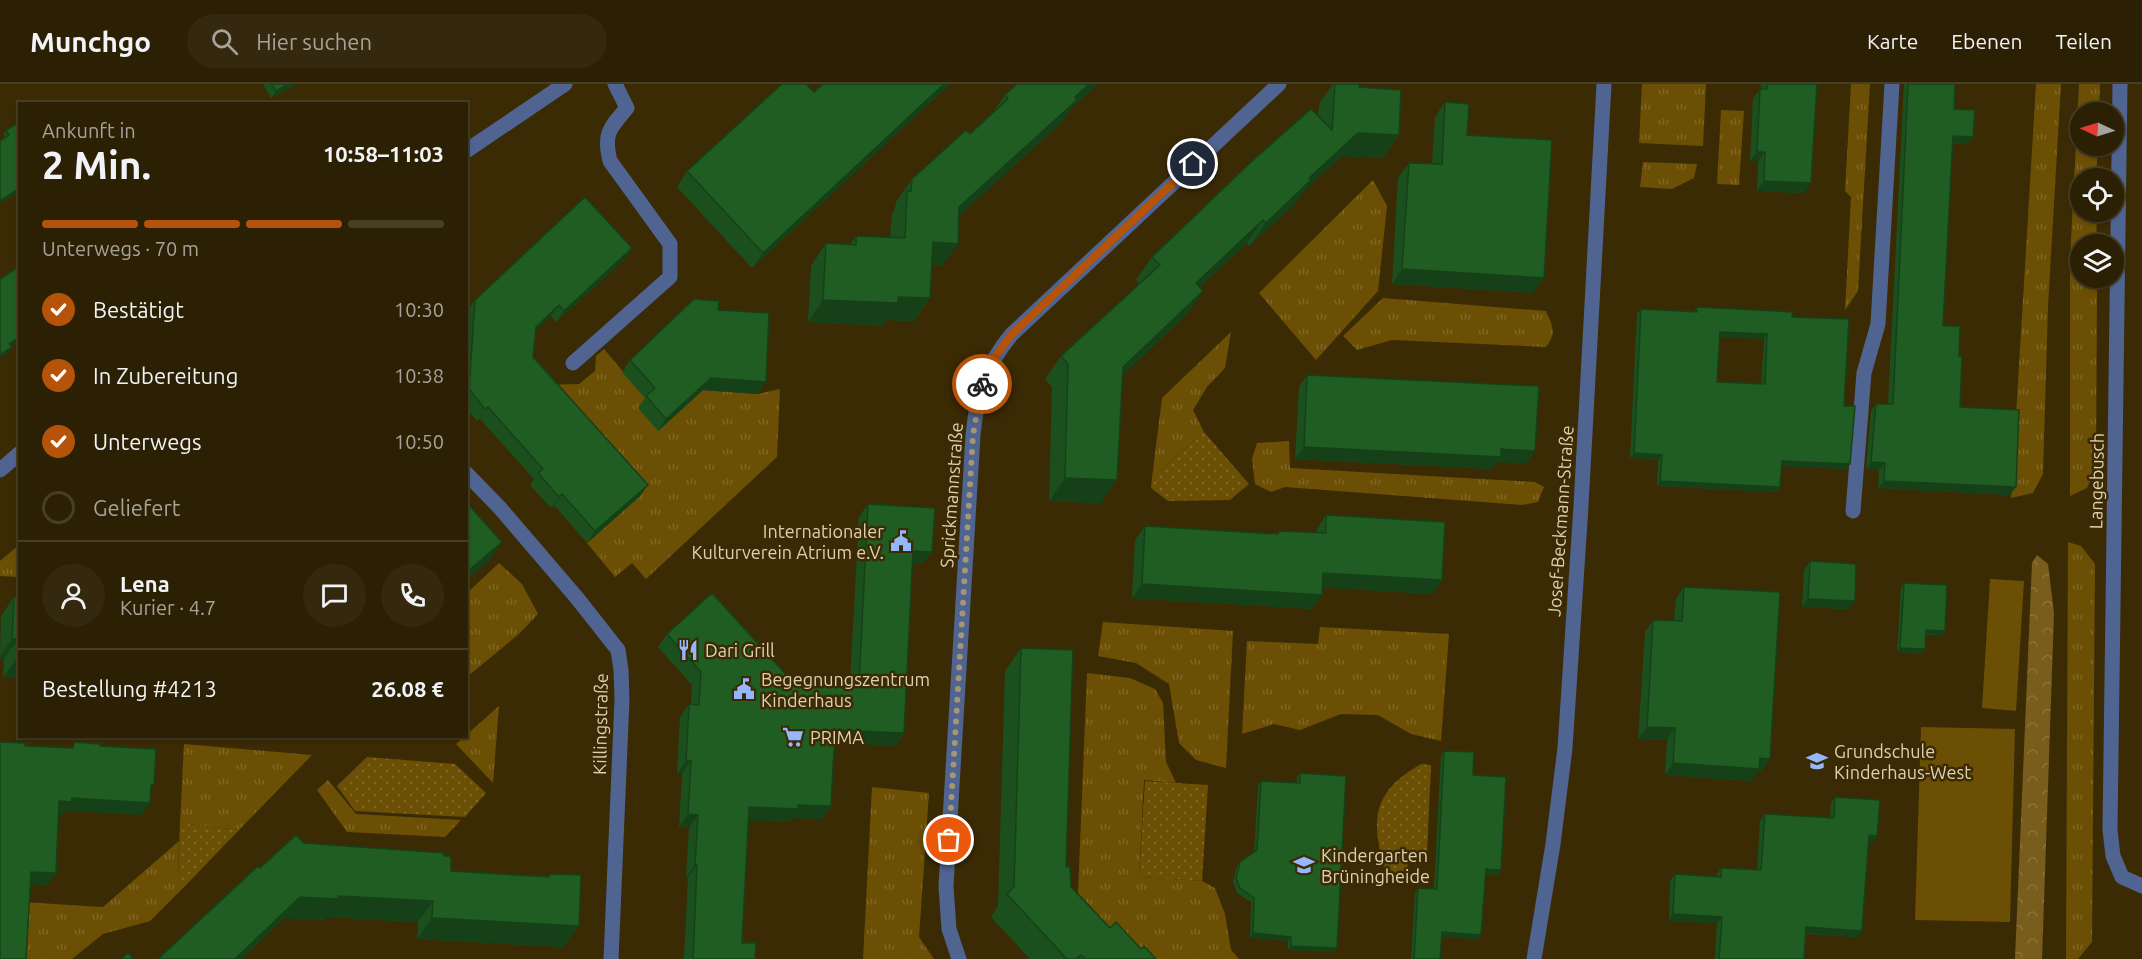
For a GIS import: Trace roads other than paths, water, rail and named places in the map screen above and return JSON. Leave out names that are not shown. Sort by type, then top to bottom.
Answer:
[{"type":"street","points":[[468,150],[565,84]]},
{"type":"street","points":[[573,363],[670,277],[670,244],[610,161],[607,149],[608,131],[627,108],[615,84]]},
{"type":"street","name":"Sprickmannstraße","points":[[959,959],[949,929],[946,886],[973,435],[978,401],[986,373],[1011,335],[1279,84]]},
{"type":"street","name":"Josef-Beckmann-Straße","points":[[1534,959],[1553,844],[1565,748],[1582,494],[1604,84]]},
{"type":"street","points":[[1853,511],[1864,374],[1878,324],[1892,84]]},
{"type":"street","name":"Langebusch","points":[[2120,84],[2110,830],[2113,856],[2122,877],[2142,886]]},
{"type":"street","points":[[0,470],[18,455]]},
{"type":"street","name":"Killingstraße","points":[[468,475],[500,508],[618,650],[622,699],[611,959]]},
{"type":"place","name":"Internationaler Kulturverein Atrium e.V.","points":[[901,541]]},
{"type":"place","name":"Dari Grill","points":[[688,650]]},
{"type":"place","name":"Begegnungszentrum Kinderhaus","points":[[744,689]]},
{"type":"place","name":"PRIMA","points":[[793,737]]},
{"type":"place","name":"Grundschule Kinderhaus-West","points":[[1817,761]]},
{"type":"place","name":"Kindergarten Brüningheide","points":[[1304,865]]}]
